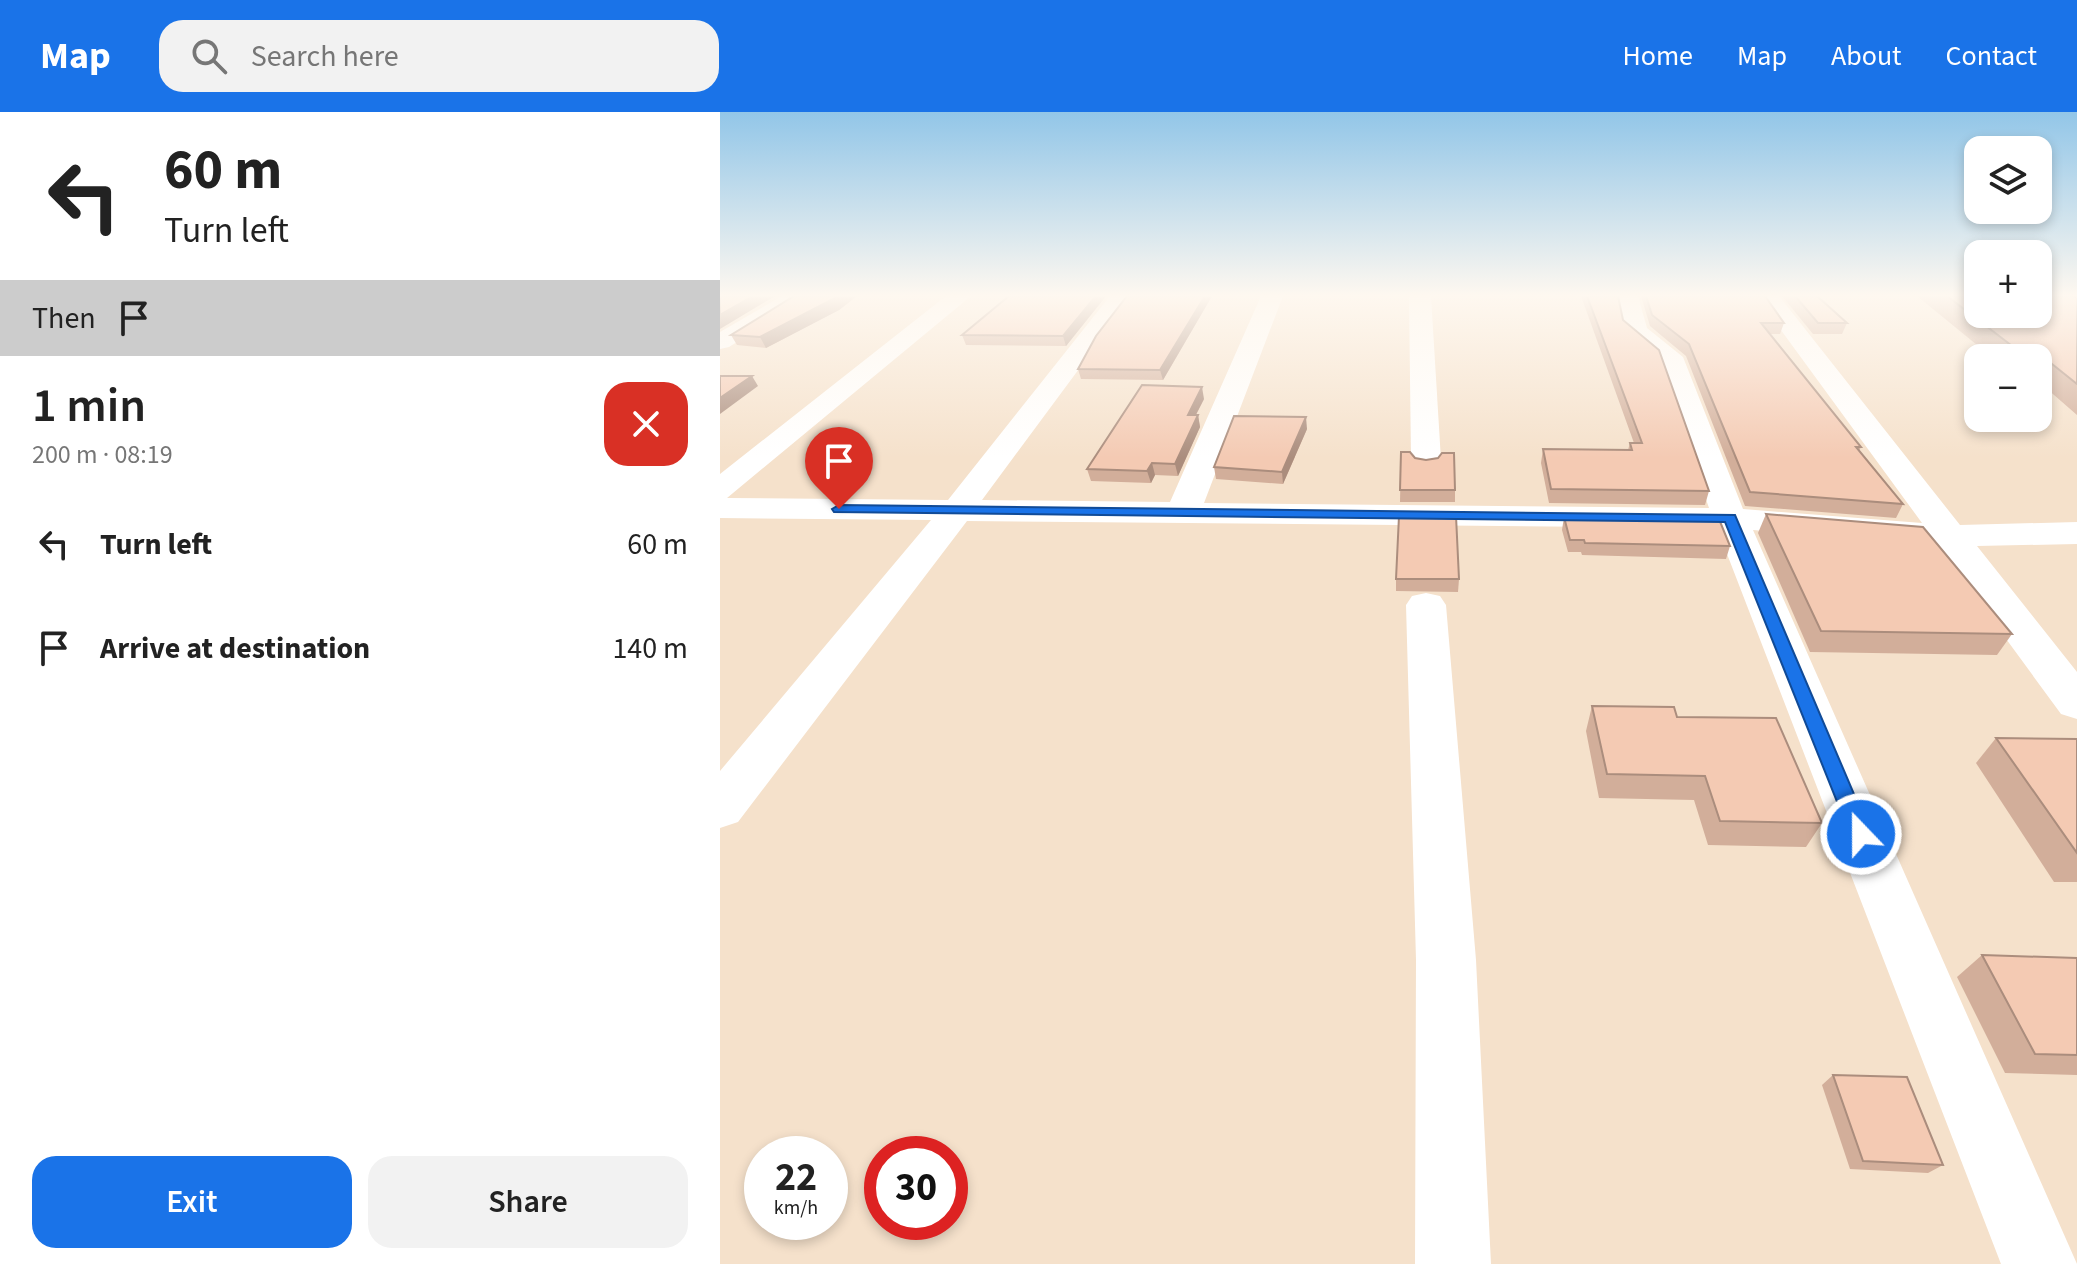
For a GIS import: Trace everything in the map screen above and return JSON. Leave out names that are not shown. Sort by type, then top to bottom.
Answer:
[{"type":"street","points":[[720,490],[893,350]]},
{"type":"street","points":[[720,807],[958,510],[1081,350]]},
{"type":"street","points":[[1183,512],[1250,350]]},
{"type":"street","points":[[1422,350],[1426,460]]},
{"type":"street","points":[[1661,350],[1670,357],[1730,518],[2039,1264]]},
{"type":"street","points":[[1807,350],[2077,703]]},
{"type":"street","points":[[720,508],[1730,518],[1947,536],[2077,533]]},
{"type":"street","points":[[1426,605],[1446,960],[1453,1264]]},
{"type":"shaded area","points":[[720,350],[1964,350],[1964,432],[2052,432],[2052,350],[2077,350],[2077,1264],[720,1264]]},
{"type":"building","points":[[1088,350],[1172,350],[1160,370],[1078,369]]},
{"type":"building","points":[[1607,350],[1659,350],[1709,491],[1551,489],[1543,449],[1632,450],[1630,443],[1642,443]]},
{"type":"building","points":[[1691,350],[1783,350],[1903,504],[1750,492]]},
{"type":"building","points":[[2052,350],[2077,350],[2077,384],[2052,364]]},
{"type":"building","points":[[720,376],[752,376],[720,398]]},
{"type":"building","points":[[1142,385],[1202,387],[1188,415],[1198,415],[1175,464],[1152,463],[1147,471],[1087,469]]},
{"type":"building","points":[[1234,416],[1306,417],[1282,472],[1214,467]]},
{"type":"building","points":[[1401,452],[1410,452],[1415,458],[1426,460],[1438,458],[1442,453],[1454,453],[1455,490],[1400,490]]},
{"type":"building","points":[[1766,514],[1923,527],[2012,634],[1821,631]]},
{"type":"building","points":[[1399,516],[1456,516],[1459,579],[1396,579]]},
{"type":"building","points":[[1564,517],[1719,519],[1730,546],[1585,543],[1584,540],[1570,540]]},
{"type":"building","points":[[1592,706],[1674,707],[1677,717],[1776,718],[1822,823],[1720,821],[1705,776],[1607,774]]},
{"type":"building","points":[[1996,738],[2077,739],[2077,853]]},
{"type":"building","points":[[1982,955],[2077,958],[2077,1055],[2035,1054]]},
{"type":"building","points":[[1833,1075],[1907,1077],[1943,1165],[1863,1161]]},
{"type":"route","points":[[839,509],[1730,518],[1861,834]]}]
